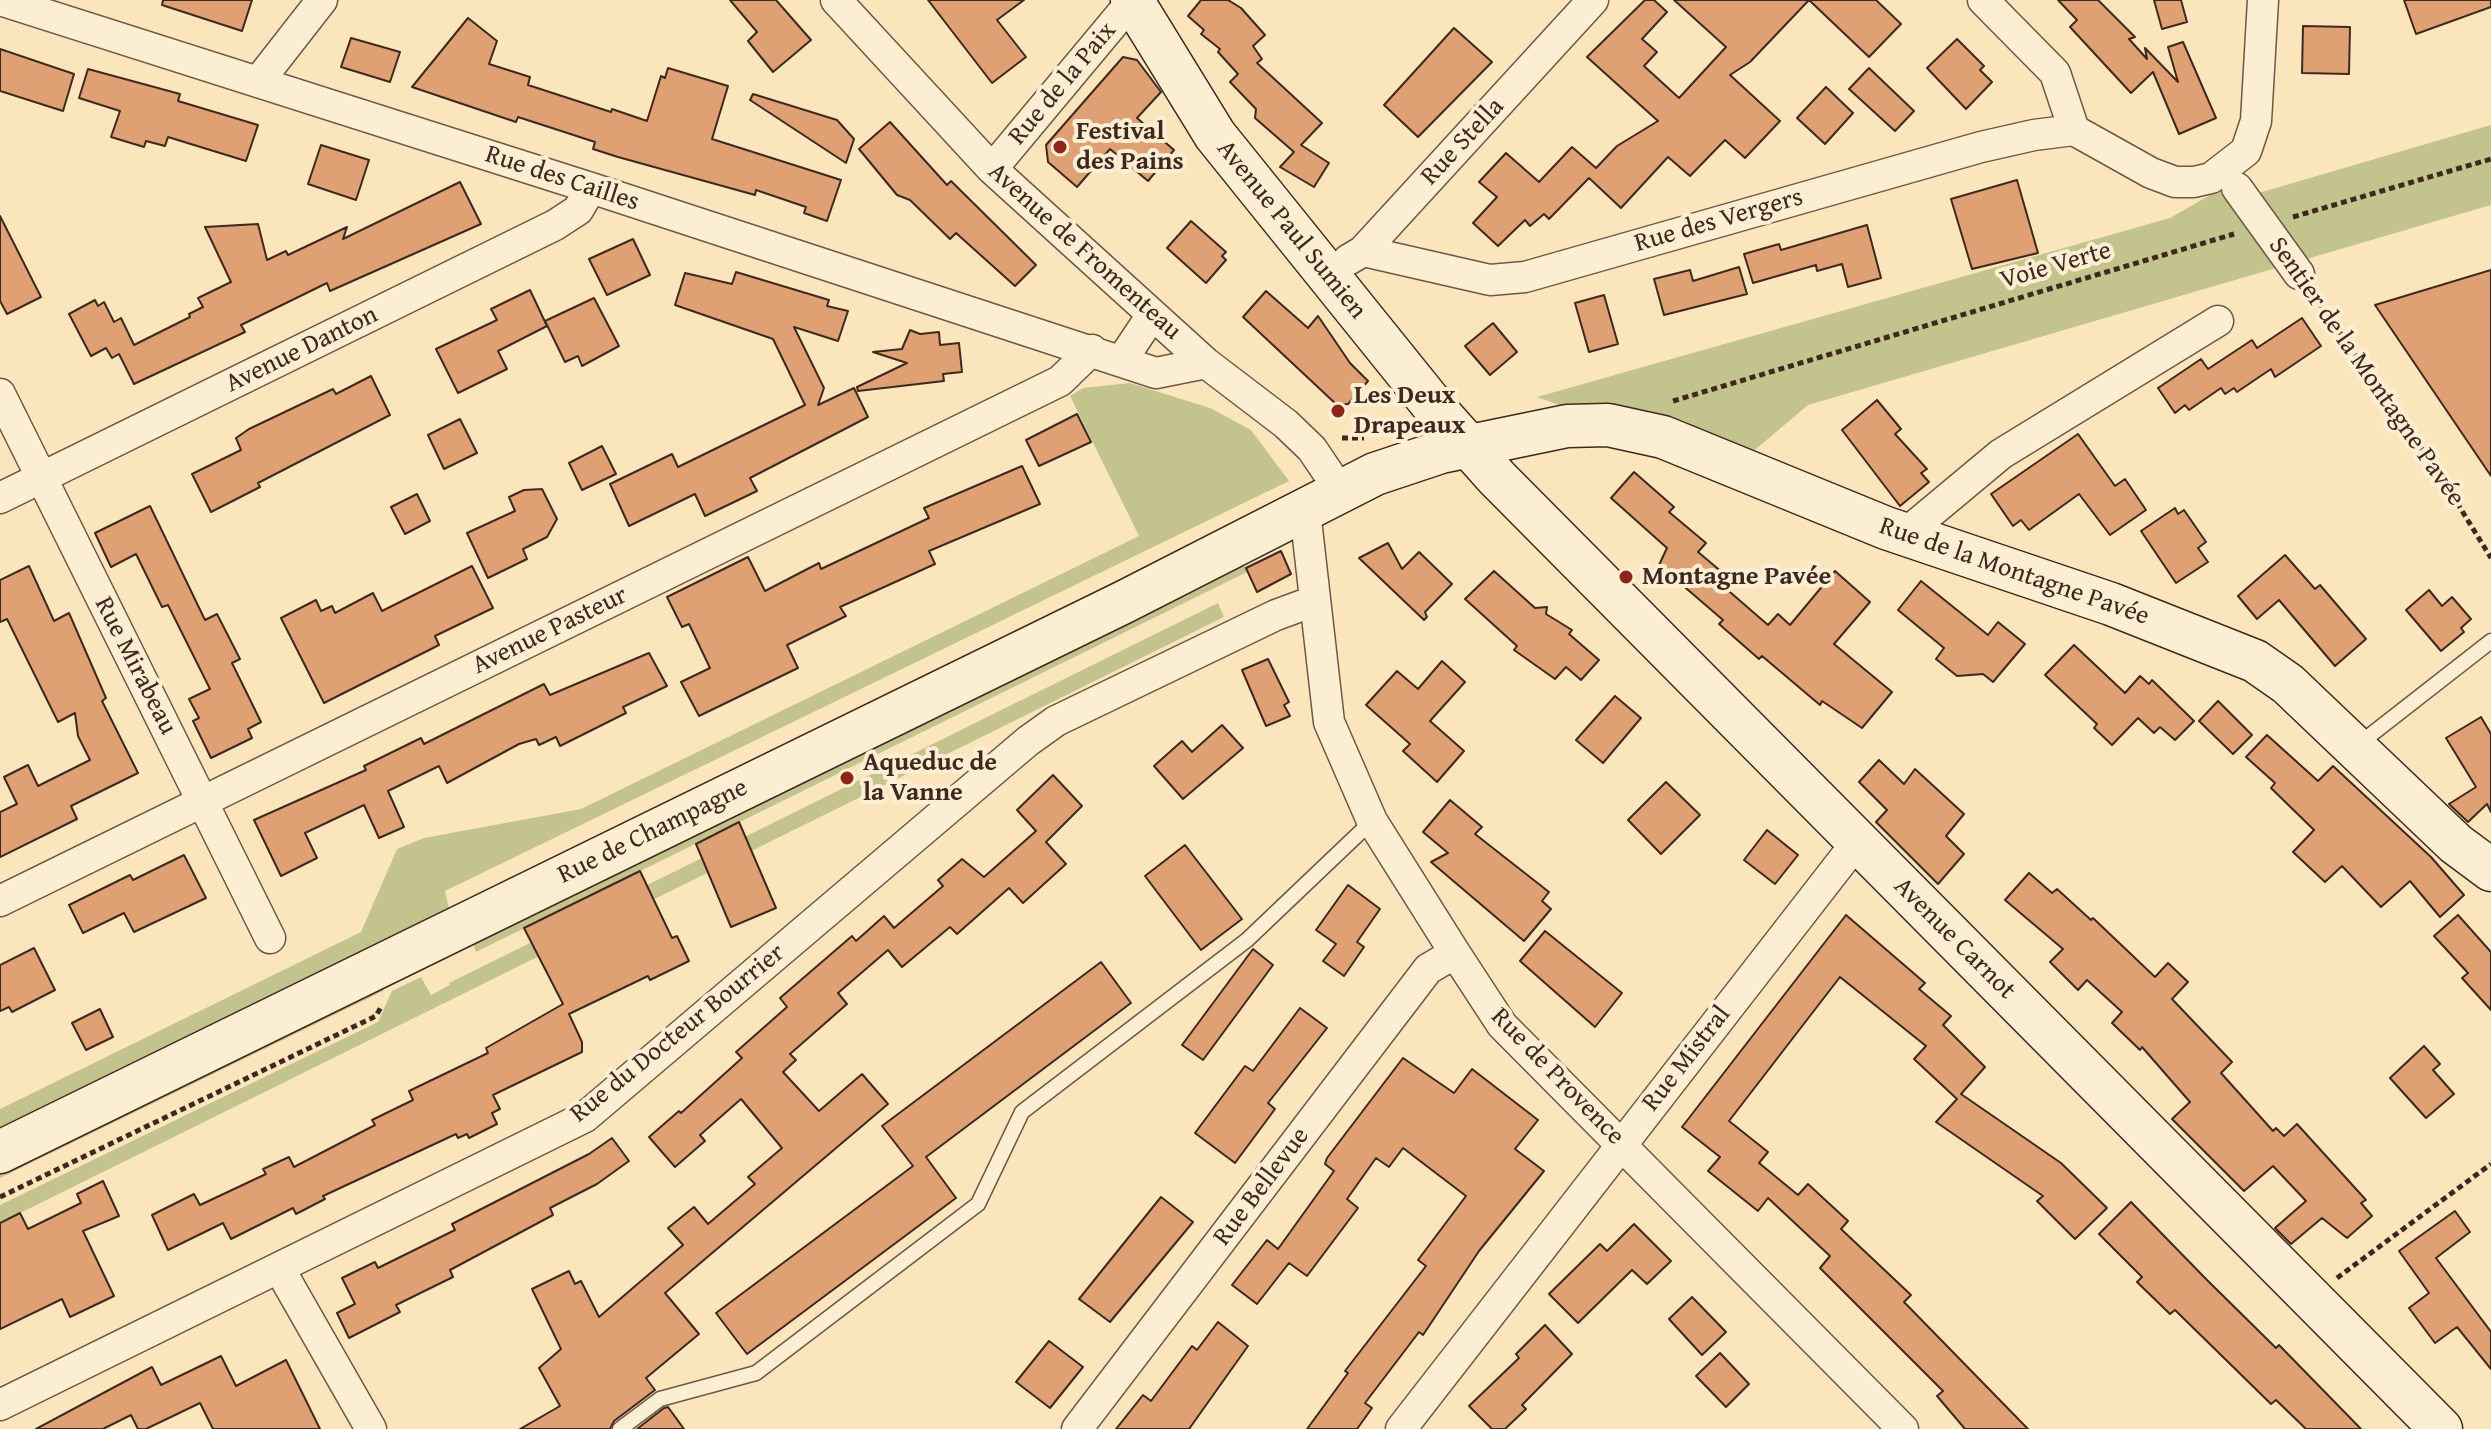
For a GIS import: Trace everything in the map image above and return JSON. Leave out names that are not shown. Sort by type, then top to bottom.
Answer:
[{"type":"street","name":"Rue des Cailles","points":[[0,0],[591,188],[1156,373],[1206,363]]},
{"type":"street","points":[[258,82],[322,0]]},
{"type":"street","name":"Avenue de Fromenteau","points":[[836,0],[992,169],[1206,363],[1312,449],[1323,502]]},
{"type":"street","name":"Rue de la Paix","points":[[992,169],[1132,0]]},
{"type":"street","name":"Avenue Paul Sumien","points":[[1132,0],[1215,135],[1469,446]]},
{"type":"street","name":"Rue Stella","points":[[1325,273],[1363,251],[1593,0]]},
{"type":"street","points":[[1983,0],[2055,73],[2074,130],[2175,182],[2224,183],[2246,151],[2256,121],[2263,0]]},
{"type":"street","name":"Rue des Vergers","points":[[1363,251],[1490,280],[1525,277],[1981,147],[2074,130]]},
{"type":"street","name":"Sentier de la Montagne Pavée","points":[[2224,183],[2265,225],[2299,274]]},
{"type":"street","name":"Avenue Danton","points":[[0,498],[555,225],[578,210],[591,188]]},
{"type":"street","points":[[1122,360],[1152,315]]},
{"type":"street","points":[[1905,534],[2001,454],[2218,321]]},
{"type":"street","name":"Avenue Pasteur","points":[[0,901],[1060,381],[1092,350]]},
{"type":"street","name":"Rue Mirabeau","points":[[0,394],[270,938]]},
{"type":"street","name":"Rue de la Montagne Pavée","points":[[1469,446],[1567,426],[1608,425],[1650,433],[1743,466],[1905,534],[2111,604],[2255,661],[2288,684],[2456,844],[2491,870]]},
{"type":"street","name":"Rue de Champagne","points":[[0,1152],[1375,474],[1469,446]]},
{"type":"street","name":"Avenue Carnot","points":[[1469,446],[1857,842],[2441,1429]]},
{"type":"street","name":"Rue de Provence","points":[[1323,502],[1314,601],[1329,722],[1372,821],[1502,1025],[1903,1429]]},
{"type":"street","name":"Rue du Docteur Bourrier","points":[[0,1405],[585,1117],[1028,741],[1056,721],[1276,615],[1314,601]]},
{"type":"street","name":"Rue Mistral","points":[[1416,1423],[1621,1143],[1857,842]]},
{"type":"street","name":"Rue Bellevue","points":[[1077,1429],[1428,969],[1455,953]]},
{"type":"street","points":[[279,1268],[371,1429]]},
{"type":"lane","points":[[2354,748],[2491,641]]},
{"type":"lane","points":[[620,1429],[660,1399],[756,1373],[978,1204],[1022,1112],[1247,940],[1372,821]]},
{"type":"path","name":"Voie Verte","points":[[1650,433],[1660,410],[1681,396],[2491,159]]},
{"type":"path","name":"Sentier de la Montagne Pavée","points":[[2299,274],[2440,475],[2490,556]]},
{"type":"path","points":[[1336,437],[1369,438]]},
{"type":"path","points":[[2372,1253],[2491,1164]]},
{"type":"green space","points":[[2491,125],[2491,205],[1808,405],[1750,454],[1682,420],[1597,405],[1559,405],[1537,397],[2170,218],[2231,183],[2245,197]]},
{"type":"green space","points":[[1130,383],[1210,408],[1251,430],[1289,481],[445,891],[450,913],[0,1134],[0,1109],[361,932],[397,849],[424,838],[581,809],[1139,536],[1070,396],[1083,388]]},
{"type":"green space","points":[[1241,559],[1247,572],[476,952],[470,935]]},
{"type":"green space","points":[[1218,603],[1224,617],[0,1223],[0,1205],[378,1022],[392,991],[421,977],[431,995],[449,983]]},
{"type":"green space","points":[[385,978],[383,991],[0,1178],[0,1167]]},
{"type":"building","points":[[163,0],[252,0],[242,31],[162,5]]},
{"type":"building","points":[[730,0],[776,0],[811,40],[773,72],[748,41],[757,32]]},
{"type":"building","points":[[928,0],[1024,0],[997,20],[1026,57],[992,83]]},
{"type":"building","points":[[1201,0],[1228,0],[1241,8],[1265,35],[1253,46],[1262,59],[1257,63],[1322,123],[1301,145],[1329,163],[1314,187],[1280,167],[1294,152],[1255,118],[1256,109],[1230,82],[1238,74],[1218,52],[1220,49],[1201,34],[1204,30],[1188,16]]},
{"type":"building","points":[[1645,0],[1654,0],[1667,12],[1642,39],[1657,52],[1644,66],[1679,98],[1726,47],[1674,0],[1809,0],[1750,62],[1730,75],[1780,121],[1745,158],[1725,140],[1690,176],[1668,157],[1621,208],[1589,178],[1549,219],[1544,214],[1530,226],[1525,220],[1498,246],[1473,223],[1497,197],[1479,182],[1506,153],[1539,182],[1572,147],[1596,168],[1617,146],[1658,121],[1587,57]]},
{"type":"building","points":[[1809,0],[1876,0],[1901,24],[1869,57]]},
{"type":"building","points":[[2058,0],[2098,0],[2135,37],[2129,39],[2147,59],[2145,48],[2178,82],[2168,47],[2183,42],[2216,118],[2179,134],[2153,72],[2131,93],[2070,27],[2077,20]]},
{"type":"building","points":[[2154,0],[2181,0],[2187,22],[2162,29]]},
{"type":"building","points":[[2404,0],[2491,0],[2491,7],[2416,34]]},
{"type":"building","points":[[468,18],[497,41],[489,64],[530,77],[528,85],[611,112],[612,109],[647,121],[661,76],[665,78],[668,68],[728,86],[712,139],[841,180],[827,221],[804,213],[806,207],[756,190],[755,195],[618,157],[593,149],[595,142],[518,117],[516,122],[412,87]]},
{"type":"building","points":[[2303,26],[2350,27],[2349,74],[2302,73]]},
{"type":"building","points":[[1454,28],[1492,62],[1418,137],[1384,105]]},
{"type":"building","points":[[351,38],[400,52],[390,82],[341,67]]},
{"type":"building","points":[[1957,39],[1984,66],[1980,70],[1992,82],[1966,109],[1927,68]]},
{"type":"building","points":[[0,49],[74,74],[63,111],[0,91]]},
{"type":"building","points":[[1123,57],[1137,60],[1161,92],[1137,118],[1174,150],[1148,181],[1110,149],[1077,187],[1048,162],[1046,145]]},
{"type":"building","points":[[1869,68],[1914,111],[1895,131],[1849,89]]},
{"type":"building","points":[[88,69],[180,94],[178,101],[258,125],[246,161],[168,137],[165,146],[146,141],[144,147],[111,137],[120,111],[79,98]]},
{"type":"building","points":[[1826,87],[1853,113],[1825,144],[1797,118]]},
{"type":"building","points":[[753,94],[837,120],[854,139],[846,163],[750,100]]},
{"type":"building","points":[[890,122],[947,185],[951,181],[1036,265],[1015,286],[956,233],[950,239],[910,200],[897,195],[859,149]]},
{"type":"building","points":[[321,145],[369,160],[356,200],[308,184]]},
{"type":"building","points":[[2017,180],[2038,253],[1972,269],[1951,199]]},
{"type":"building","points":[[460,182],[481,224],[330,291],[327,283],[241,325],[245,332],[134,384],[119,354],[112,358],[106,348],[91,356],[69,314],[95,300],[98,306],[104,302],[114,322],[121,318],[134,345],[190,317],[189,314],[203,307],[198,298],[231,282],[205,227],[258,224],[267,260],[286,251],[288,255],[347,227],[343,239]]},
{"type":"building","points":[[0,216],[41,297],[7,314],[0,301]]},
{"type":"building","points":[[1191,221],[1226,252],[1222,256],[1226,260],[1206,283],[1167,248]]},
{"type":"building","points":[[1867,225],[1881,278],[1848,287],[1842,264],[1817,271],[1816,265],[1753,283],[1744,254],[1779,244],[1781,250]]},
{"type":"building","points":[[633,239],[650,275],[607,295],[589,259]]},
{"type":"building","points":[[1739,267],[1747,294],[1664,315],[1654,279],[1690,270],[1693,281]]},
{"type":"building","points":[[2491,270],[2491,476],[2375,305]]},
{"type":"building","points":[[736,272],[829,300],[827,306],[848,311],[838,341],[794,327],[824,388],[818,405],[854,388],[868,417],[750,478],[757,491],[705,516],[695,494],[629,526],[610,484],[672,454],[678,467],[805,405],[773,339],[675,305],[685,273],[732,284]]},
{"type":"building","points":[[530,290],[547,326],[498,351],[507,369],[458,393],[436,349],[497,320],[491,309]]},
{"type":"building","points":[[1266,291],[1308,328],[1318,316],[1350,363],[1368,381],[1348,404],[1337,405],[1243,317]]},
{"type":"building","points":[[1604,295],[1618,344],[1589,352],[1575,303]]},
{"type":"building","points":[[594,298],[619,346],[582,366],[578,356],[565,362],[545,321]]},
{"type":"building","points":[[2302,318],[2321,346],[2275,377],[2271,369],[2237,392],[2234,388],[2225,394],[2221,388],[2189,410],[2185,405],[2175,413],[2158,388],[2201,359],[2208,369],[2252,340],[2257,348]]},
{"type":"building","points":[[1493,323],[1517,352],[1490,375],[1465,346]]},
{"type":"building","points":[[910,330],[920,334],[939,332],[940,345],[959,343],[962,372],[943,374],[944,381],[858,391],[857,387],[907,363],[873,352],[902,349]]},
{"type":"building","points":[[371,376],[390,415],[258,483],[260,487],[211,512],[192,474],[241,450],[236,438],[249,429],[333,389],[336,394]]},
{"type":"building","points":[[1877,400],[1901,429],[1895,434],[1927,469],[1921,473],[1929,482],[1900,506],[1842,430]]},
{"type":"building","points":[[1077,414],[1091,442],[1039,466],[1026,440]]},
{"type":"building","points":[[460,419],[477,453],[444,469],[428,435]]},
{"type":"building","points":[[2078,434],[2115,486],[2125,479],[2146,510],[2110,535],[2079,494],[2029,530],[2021,520],[2013,526],[1991,494]]},
{"type":"building","points":[[602,446],[616,474],[582,490],[569,463]]},
{"type":"building","points":[[1022,466],[1040,504],[929,551],[935,564],[840,607],[846,616],[787,645],[798,668],[699,716],[681,682],[710,668],[689,624],[682,627],[667,597],[748,557],[765,591],[819,563],[821,569],[929,518],[924,508]]},
{"type":"building","points":[[1634,472],[1674,507],[1669,512],[1706,543],[1698,552],[1729,578],[1723,586],[1768,625],[1778,614],[1790,625],[1835,571],[1870,602],[1834,644],[1892,692],[1862,728],[1822,701],[1820,705],[1762,656],[1759,659],[1719,624],[1723,620],[1659,565],[1667,548],[1611,498]]},
{"type":"building","points":[[542,489],[557,519],[547,537],[523,549],[527,559],[488,578],[467,533],[515,511],[509,497],[524,490]]},
{"type":"building","points":[[417,494],[430,521],[405,534],[391,507]]},
{"type":"building","points":[[150,506],[205,620],[217,614],[240,659],[232,663],[261,722],[248,729],[252,738],[211,758],[193,721],[199,718],[189,699],[210,689],[168,605],[162,607],[136,554],[111,567],[95,533]]},
{"type":"building","points":[[2175,508],[2178,514],[2184,510],[2206,542],[2198,548],[2208,562],[2176,583],[2141,531]]},
{"type":"building","points":[[1388,543],[1402,569],[1419,552],[1452,584],[1425,612],[1427,617],[1424,620],[1359,558]]},
{"type":"building","points":[[1281,551],[1291,574],[1257,592],[1246,568]]},
{"type":"building","points":[[2285,555],[2315,589],[2320,585],[2366,639],[2335,666],[2279,600],[2257,619],[2238,596]]},
{"type":"building","points":[[29,566],[54,621],[69,613],[106,698],[102,701],[138,773],[71,806],[77,819],[0,857],[0,812],[17,804],[4,777],[28,765],[38,786],[90,760],[78,736],[75,713],[58,722],[7,619],[0,622],[0,580]]},
{"type":"building","points":[[472,566],[493,608],[435,636],[439,645],[324,703],[281,618],[316,600],[321,611],[332,606],[335,613],[373,593],[382,611]]},
{"type":"building","points":[[1494,571],[1535,608],[1547,607],[1546,614],[1572,630],[1569,634],[1599,660],[1581,680],[1566,667],[1555,679],[1514,650],[1517,646],[1465,599]]},
{"type":"building","points":[[1921,581],[1988,635],[1998,622],[2025,644],[1993,682],[1983,674],[1957,676],[1936,659],[1944,648],[1898,610]]},
{"type":"building","points":[[2429,590],[2442,606],[2452,597],[2471,619],[2461,628],[2464,632],[2441,651],[2406,610]]},
{"type":"building","points":[[2074,645],[2125,693],[2140,676],[2149,684],[2152,680],[2194,721],[2175,740],[2160,727],[2154,733],[2138,718],[2112,745],[2094,728],[2097,724],[2045,675]]},
{"type":"building","points":[[649,653],[667,686],[623,707],[626,713],[560,746],[556,737],[539,745],[536,739],[519,744],[447,783],[439,766],[388,791],[404,827],[379,838],[364,805],[305,833],[317,858],[281,876],[254,820],[366,770],[364,766],[421,738],[424,744],[544,684],[550,695]]},
{"type":"building","points":[[1268,659],[1289,702],[1284,705],[1290,716],[1266,726],[1242,670]]},
{"type":"building","points":[[1442,661],[1465,682],[1430,721],[1464,751],[1437,782],[1403,751],[1410,744],[1366,705],[1397,671],[1418,689]]},
{"type":"building","points":[[1615,696],[1641,718],[1603,763],[1576,740]]},
{"type":"building","points":[[2218,701],[2252,735],[2233,754],[2199,721]]},
{"type":"building","points":[[2481,717],[2491,734],[2491,812],[2487,804],[2468,822],[2449,804],[2476,787],[2446,738]]},
{"type":"building","points":[[1222,725],[1243,748],[1183,799],[1154,766],[1182,741],[1192,752]]},
{"type":"building","points":[[2267,735],[2318,781],[2333,766],[2431,857],[2464,895],[2440,917],[2410,881],[2381,907],[2342,866],[2325,882],[2293,852],[2314,830],[2271,788],[2275,783],[2246,757]]},
{"type":"building","points":[[1879,760],[1904,784],[1915,769],[1964,814],[1946,836],[1964,854],[1938,884],[1876,822],[1887,810],[1859,782]]},
{"type":"building","points":[[1053,775],[1082,806],[1046,842],[1066,864],[1023,903],[1009,888],[957,934],[950,927],[902,967],[888,950],[838,993],[847,1004],[790,1054],[796,1060],[783,1072],[819,1111],[862,1074],[888,1104],[665,1293],[699,1334],[646,1378],[655,1390],[614,1421],[610,1429],[520,1429],[560,1406],[539,1368],[561,1349],[532,1289],[569,1271],[575,1284],[581,1281],[599,1317],[683,1245],[668,1228],[694,1207],[708,1224],[755,1184],[748,1177],[782,1148],[741,1099],[700,1135],[705,1141],[675,1167],[649,1137],[679,1111],[681,1113],[742,1058],[736,1052],[787,1007],[780,998],[852,936],[856,941],[884,916],[894,928],[943,886],[938,880],[962,859],[984,877],[1036,831],[1017,810]]},
{"type":"building","points":[[1666,782],[1700,815],[1661,854],[1628,820]]},
{"type":"building","points":[[1450,800],[1482,827],[1475,834],[1549,892],[1542,901],[1551,909],[1524,941],[1431,862],[1448,853],[1423,832]]},
{"type":"building","points":[[739,822],[776,908],[731,927],[696,844]]},
{"type":"building","points":[[1767,830],[1798,855],[1775,884],[1744,860]]},
{"type":"building","points":[[1185,845],[1242,919],[1201,950],[1145,876]]},
{"type":"building","points":[[184,855],[206,898],[134,932],[124,913],[83,933],[69,905],[130,875],[133,880]]},
{"type":"building","points":[[640,871],[672,938],[677,936],[689,961],[650,980],[648,976],[569,1014],[582,1042],[582,1052],[493,1095],[500,1109],[492,1113],[497,1124],[469,1138],[467,1134],[458,1138],[456,1134],[323,1196],[325,1199],[296,1214],[293,1208],[231,1239],[223,1223],[168,1250],[152,1215],[194,1194],[200,1205],[266,1174],[263,1169],[289,1157],[294,1167],[375,1125],[372,1120],[413,1100],[409,1091],[488,1053],[486,1048],[563,1004],[524,928]]},
{"type":"building","points":[[2029,873],[2052,893],[2057,889],[2091,920],[2093,918],[2155,977],[2168,963],[2188,982],[2172,999],[2232,1062],[2221,1073],[2273,1131],[2276,1128],[2284,1136],[2297,1124],[2366,1200],[2361,1203],[2372,1216],[2347,1238],[2322,1218],[2291,1244],[2275,1228],[2306,1201],[2273,1166],[2244,1191],[2172,1119],[2190,1102],[2142,1047],[2140,1050],[2112,1023],[2122,1012],[2087,980],[2078,990],[2050,962],[2063,949],[2005,900]]},
{"type":"building","points":[[1348,885],[1380,909],[1357,942],[1364,947],[1344,976],[1323,961],[1336,944],[1316,930]]},
{"type":"building","points":[[1846,915],[1925,983],[1919,989],[1951,1016],[1943,1025],[1985,1067],[1961,1094],[2061,1163],[2107,1208],[2075,1239],[2037,1201],[2043,1196],[1936,1122],[1957,1099],[1914,1059],[1926,1046],[1840,977],[1729,1121],[1768,1152],[1759,1163],[1798,1195],[1808,1184],[1848,1221],[1841,1229],[1911,1295],[1904,1302],[2028,1429],[1965,1429],[1937,1396],[1943,1391],[1820,1268],[1830,1256],[1768,1198],[1758,1211],[1708,1171],[1720,1157],[1682,1127]]},
{"type":"building","points":[[2458,915],[2491,952],[2491,1010],[2462,978],[2468,973],[2434,936]]},
{"type":"building","points":[[1545,931],[1622,993],[1595,1027],[1520,961]]},
{"type":"building","points":[[34,948],[55,990],[12,1012],[9,1007],[0,1011],[0,965]]},
{"type":"building","points":[[1253,949],[1273,965],[1203,1060],[1182,1045]]},
{"type":"building","points":[[1101,962],[1131,1003],[926,1157],[956,1198],[747,1354],[716,1313],[913,1166],[882,1126]]},
{"type":"building","points":[[1300,1008],[1327,1028],[1268,1103],[1275,1109],[1235,1163],[1195,1133],[1245,1066],[1253,1071]]},
{"type":"building","points":[[100,1009],[113,1037],[86,1050],[72,1023]]},
{"type":"building","points":[[2424,1046],[2440,1064],[2433,1070],[2454,1094],[2426,1118],[2390,1078]]},
{"type":"building","points":[[1403,1058],[1454,1093],[1472,1069],[1538,1120],[1515,1149],[1544,1171],[1479,1251],[1423,1335],[1419,1332],[1365,1403],[1372,1408],[1357,1429],[1307,1429],[1348,1373],[1345,1371],[1426,1266],[1418,1260],[1466,1196],[1403,1148],[1389,1167],[1376,1158],[1347,1199],[1358,1208],[1307,1276],[1289,1263],[1257,1304],[1232,1285],[1267,1240],[1278,1249],[1334,1171],[1325,1164],[1327,1158]]},
{"type":"building","points":[[612,1138],[629,1161],[597,1184],[550,1208],[553,1215],[450,1270],[453,1277],[396,1305],[400,1312],[349,1338],[337,1313],[355,1304],[342,1278],[375,1262],[378,1268],[455,1230],[452,1224],[589,1154]]},
{"type":"building","points":[[103,1181],[119,1216],[83,1231],[114,1296],[70,1317],[62,1299],[0,1329],[0,1223],[20,1213],[28,1229],[81,1203],[77,1194]]},
{"type":"building","points":[[1161,1197],[1193,1222],[1110,1322],[1079,1299]]},
{"type":"building","points":[[2131,1202],[2361,1429],[2306,1429],[2276,1400],[2271,1404],[2175,1310],[2170,1314],[2137,1282],[2142,1277],[2099,1234]]},
{"type":"building","points":[[2455,1211],[2470,1232],[2436,1258],[2491,1332],[2491,1369],[2457,1327],[2435,1343],[2409,1308],[2429,1293],[2399,1251]]},
{"type":"building","points":[[1634,1224],[1671,1261],[1647,1284],[1632,1270],[1578,1323],[1549,1294],[1600,1244],[1607,1251]]},
{"type":"building","points":[[1692,1297],[1726,1332],[1702,1355],[1669,1319]]},
{"type":"building","points":[[1218,1322],[1248,1346],[1189,1429],[1116,1429],[1143,1395],[1151,1401],[1192,1346],[1197,1350]]},
{"type":"building","points":[[1545,1325],[1572,1354],[1522,1405],[1526,1409],[1505,1429],[1492,1429],[1469,1406],[1519,1358],[1516,1354]]},
{"type":"building","points":[[1049,1341],[1083,1367],[1050,1408],[1016,1382]]},
{"type":"building","points":[[1720,1353],[1749,1384],[1726,1407],[1696,1376]]},
{"type":"building","points":[[221,1356],[236,1386],[286,1360],[320,1429],[213,1429],[200,1403],[146,1429],[138,1429],[131,1415],[103,1429],[36,1429],[152,1367],[161,1385]]},
{"type":"building","points":[[668,1407],[684,1429],[637,1429],[664,1408]]},
{"type":"place","name":"Festival des Pains","points":[[1060,147]]},
{"type":"place","name":"Les Deux Drapeaux","points":[[1338,411]]},
{"type":"place","name":"Montagne Pavée","points":[[1626,577]]},
{"type":"place","name":"Aqueduc de la Vanne","points":[[847,778]]}]
